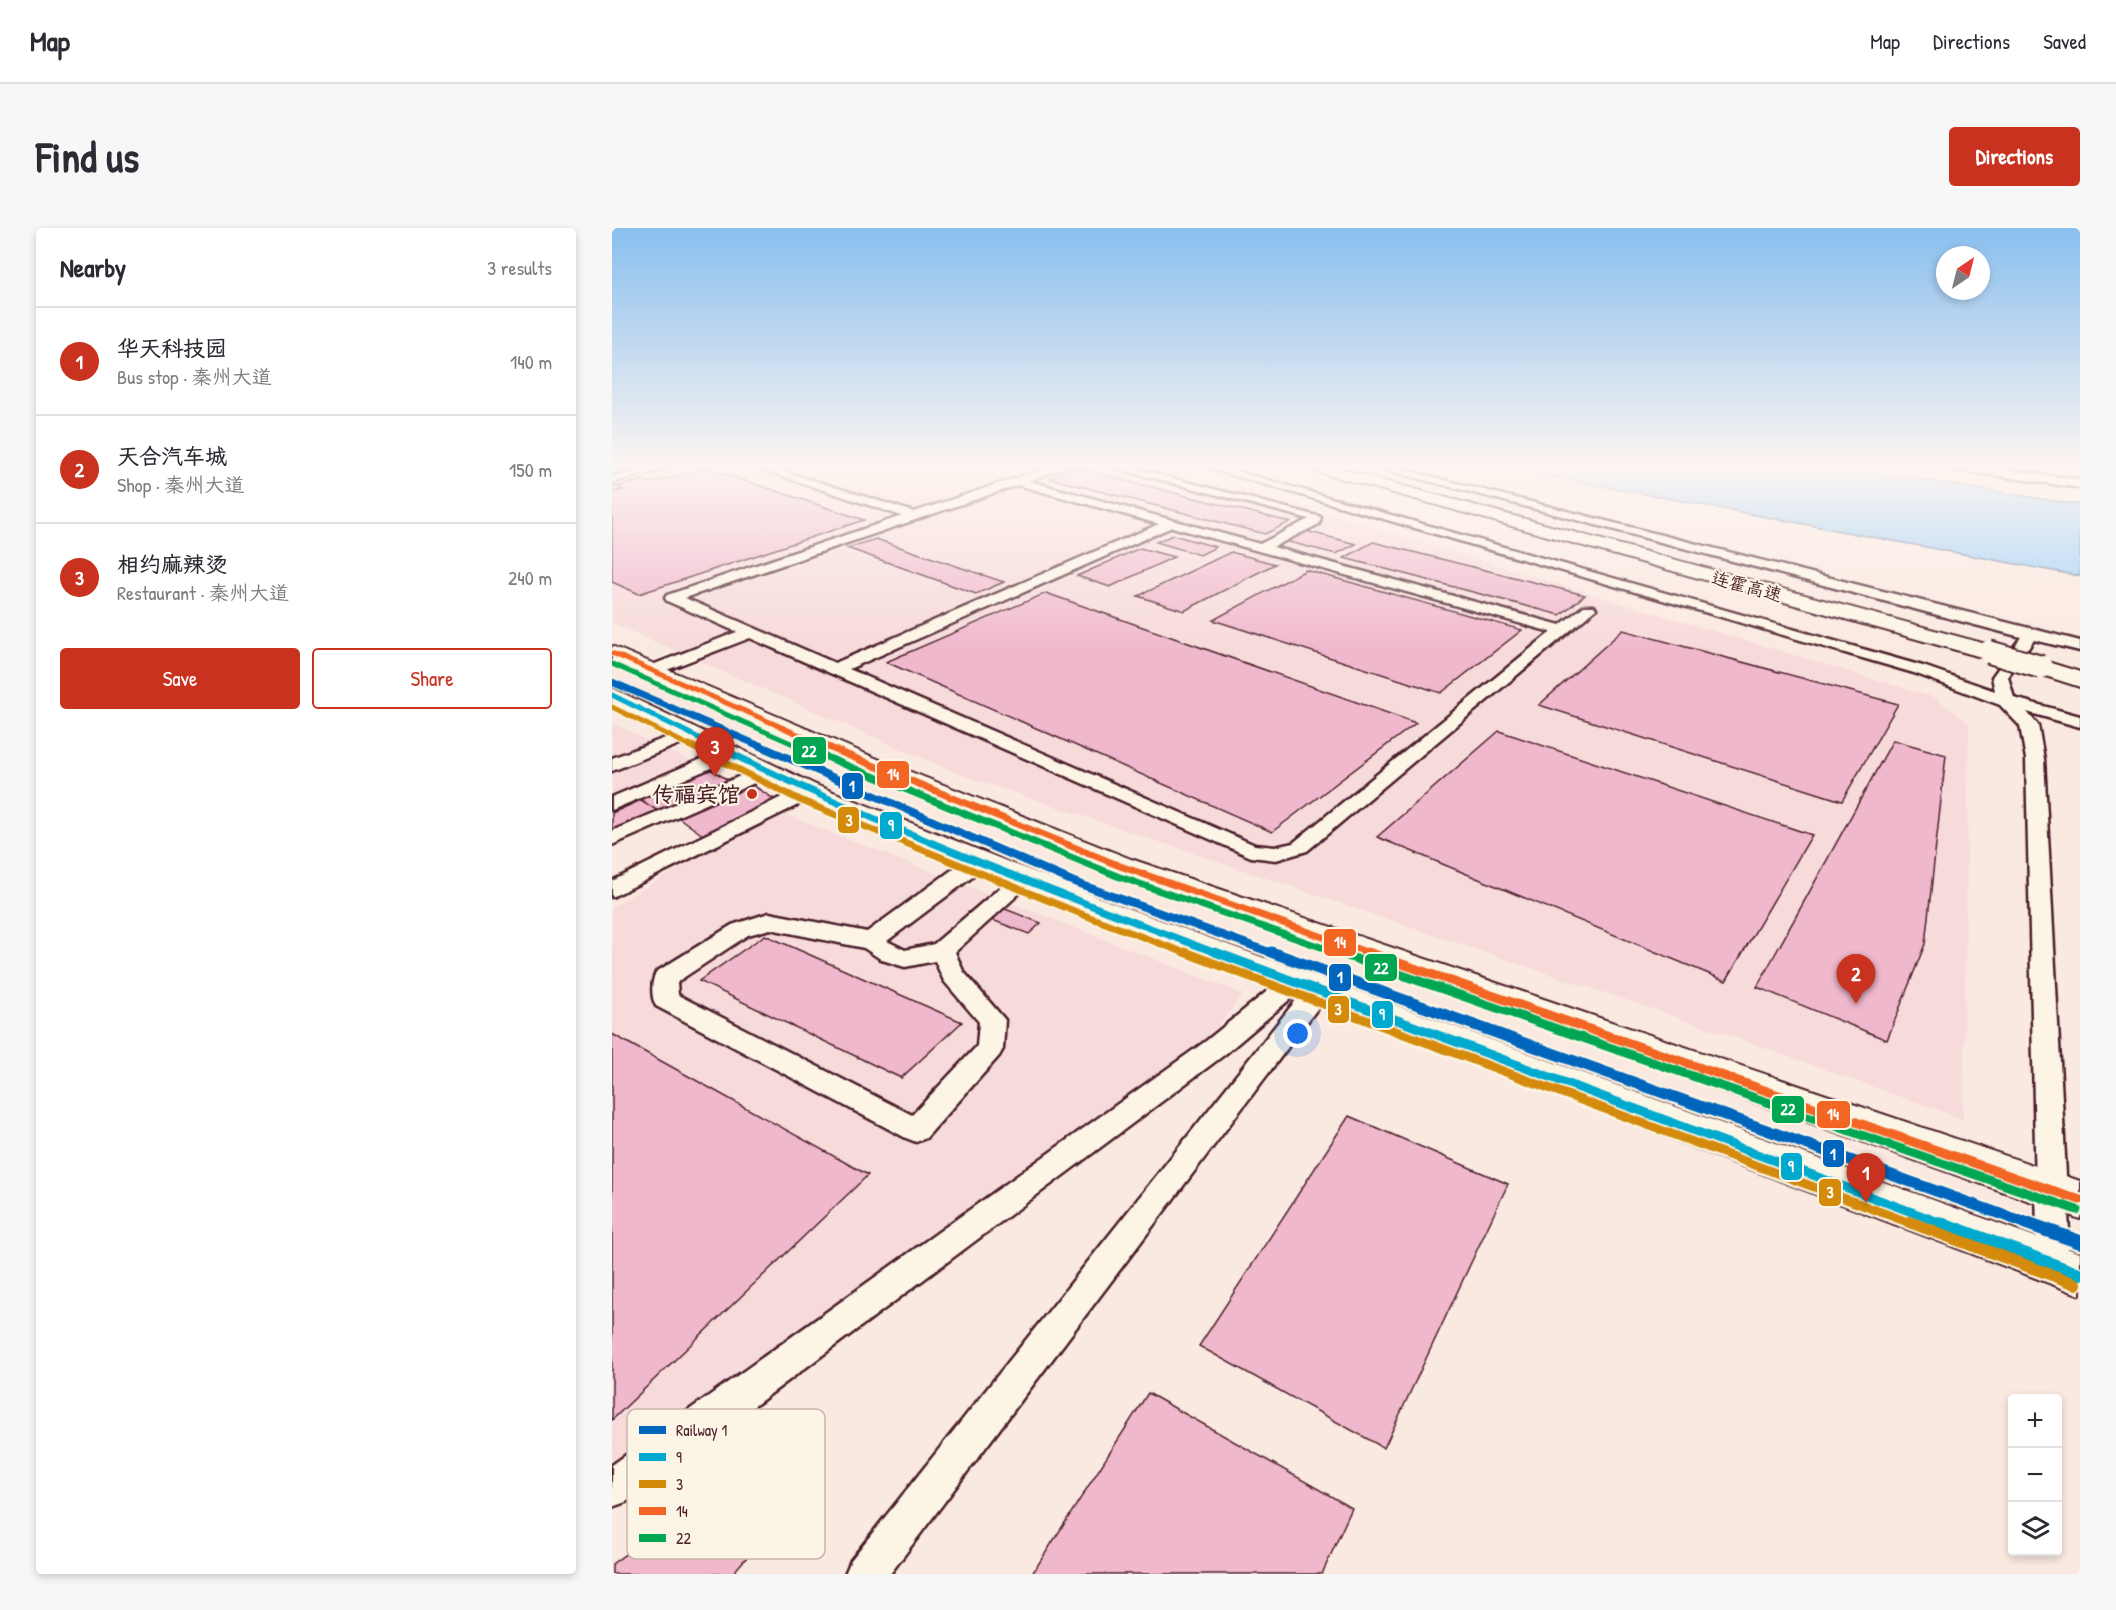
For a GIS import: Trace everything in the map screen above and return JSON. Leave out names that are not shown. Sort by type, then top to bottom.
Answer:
[{"type":"highway","name":"连霍高速","points":[[1543,528],[1994,649]]},
{"type":"highway","name":"连霍高速","points":[[1559,528],[2045,663],[2080,668]]},
{"type":"highway","points":[[612,653],[864,763],[1120,866],[2065,1194]]},
{"type":"highway","name":"连霍高速","points":[[2045,663],[2080,680]]},
{"type":"highway","points":[[612,695],[806,791],[1024,879],[1303,986],[2066,1269]]},
{"type":"street","points":[[880,528],[672,598],[1251,851],[1276,854],[1300,847],[1589,609]]},
{"type":"street","points":[[836,669],[1163,528]]},
{"type":"street","points":[[1186,528],[1563,631]]},
{"type":"street","points":[[1261,548],[1301,528]]},
{"type":"street","points":[[1423,528],[1920,670],[2006,701],[2080,722]]},
{"type":"street","points":[[1616,528],[2080,646]]},
{"type":"street","points":[[653,670],[751,632]]},
{"type":"street","points":[[2030,635],[2000,677],[2006,701],[2029,725],[2035,759],[2065,1194],[2053,1232],[2066,1269]]},
{"type":"street","points":[[612,765],[689,734]]},
{"type":"street","points":[[612,804],[711,761]]},
{"type":"street","points":[[612,839],[766,771]]},
{"type":"street","points":[[612,890],[791,801],[806,791]]},
{"type":"street","points":[[871,941],[979,861]]},
{"type":"street","points":[[942,950],[953,975],[992,1020],[990,1049],[916,1131],[665,1000],[665,978],[740,930],[768,921],[871,941],[895,958],[911,960],[942,950],[1024,879]]},
{"type":"street","points":[[720,1409],[1215,1048],[1280,994],[1303,986]]},
{"type":"street","points":[[865,1574],[1303,986]]},
{"type":"street","points":[[612,1488],[627,1477]]},
{"type":"shaded area","points":[[612,528],[1374,528],[1936,698],[1969,724],[1963,1119],[1723,1033],[954,772],[612,623]]},
{"type":"shaded area","points":[[612,723],[693,762],[612,798]]},
{"type":"shaded area","points":[[776,811],[1243,994],[1178,1076],[692,1409],[627,1409],[627,1454],[612,1464],[612,907]]},
{"type":"water","points":[[1824,528],[2080,528],[2080,576]]},
{"type":"building","points":[[612,528],[840,528],[639,594],[612,582]]},
{"type":"building","points":[[1241,528],[1278,528],[1265,534]]},
{"type":"building","points":[[1306,531],[1356,544],[1336,554],[1285,541]]},
{"type":"building","points":[[1173,535],[1216,547],[1200,555],[1156,542]]},
{"type":"building","points":[[876,539],[1004,582],[976,594],[847,548]]},
{"type":"building","points":[[1373,542],[1585,595],[1560,615],[1344,558]]},
{"type":"building","points":[[1140,548],[1174,557],[1110,587],[1077,576]]},
{"type":"building","points":[[1231,552],[1275,564],[1184,611],[1138,596]]},
{"type":"building","points":[[1306,570],[1522,630],[1441,693],[1213,620]]},
{"type":"building","points":[[1046,593],[1416,723],[1272,832],[886,662]]},
{"type":"building","points":[[1623,630],[1898,704],[1842,801],[1539,705]]},
{"type":"building","points":[[1499,731],[1812,835],[1726,981],[1377,837]]},
{"type":"building","points":[[1893,740],[1946,755],[1925,944],[1887,1040],[1757,987]]},
{"type":"building","points":[[704,765],[728,780],[659,812],[635,796]]},
{"type":"building","points":[[748,782],[777,801],[704,836],[675,815]]},
{"type":"building","points":[[641,800],[659,812],[612,834],[612,813]]},
{"type":"building","points":[[1000,907],[1041,923],[1029,934],[987,918]]},
{"type":"building","points":[[765,935],[962,1022],[901,1078],[699,981]]},
{"type":"building","points":[[612,1034],[868,1175],[612,1420]]},
{"type":"building","points":[[1349,1116],[1508,1184],[1384,1448],[1199,1346]]},
{"type":"building","points":[[1148,1393],[1352,1508],[1322,1574],[1032,1574]]},
{"type":"building","points":[[627,1553],[627,1559],[745,1559],[732,1574],[612,1574],[612,1564]]},
{"type":"rail line","name":"1","points":[[612,682],[1074,882],[2080,1242]]},
{"type":"transit line","name":"14","points":[[612,653],[864,763],[1120,866],[2080,1200]]},
{"type":"transit line","name":"22","points":[[612,664],[860,773],[1117,876],[2077,1210]]},
{"type":"transit line","name":"9","points":[[612,695],[806,791],[1088,905],[2080,1274]]},
{"type":"transit line","name":"3","points":[[612,707],[802,801],[1084,915],[2076,1284]]},
{"type":"place","name":"相约麻辣烫","points":[[715,777]]},
{"type":"place","name":"传福宾馆","points":[[752,794]]},
{"type":"place","name":"天合汽车城","points":[[1856,1004]]},
{"type":"place","name":"华天科技园","points":[[1866,1203]]}]
